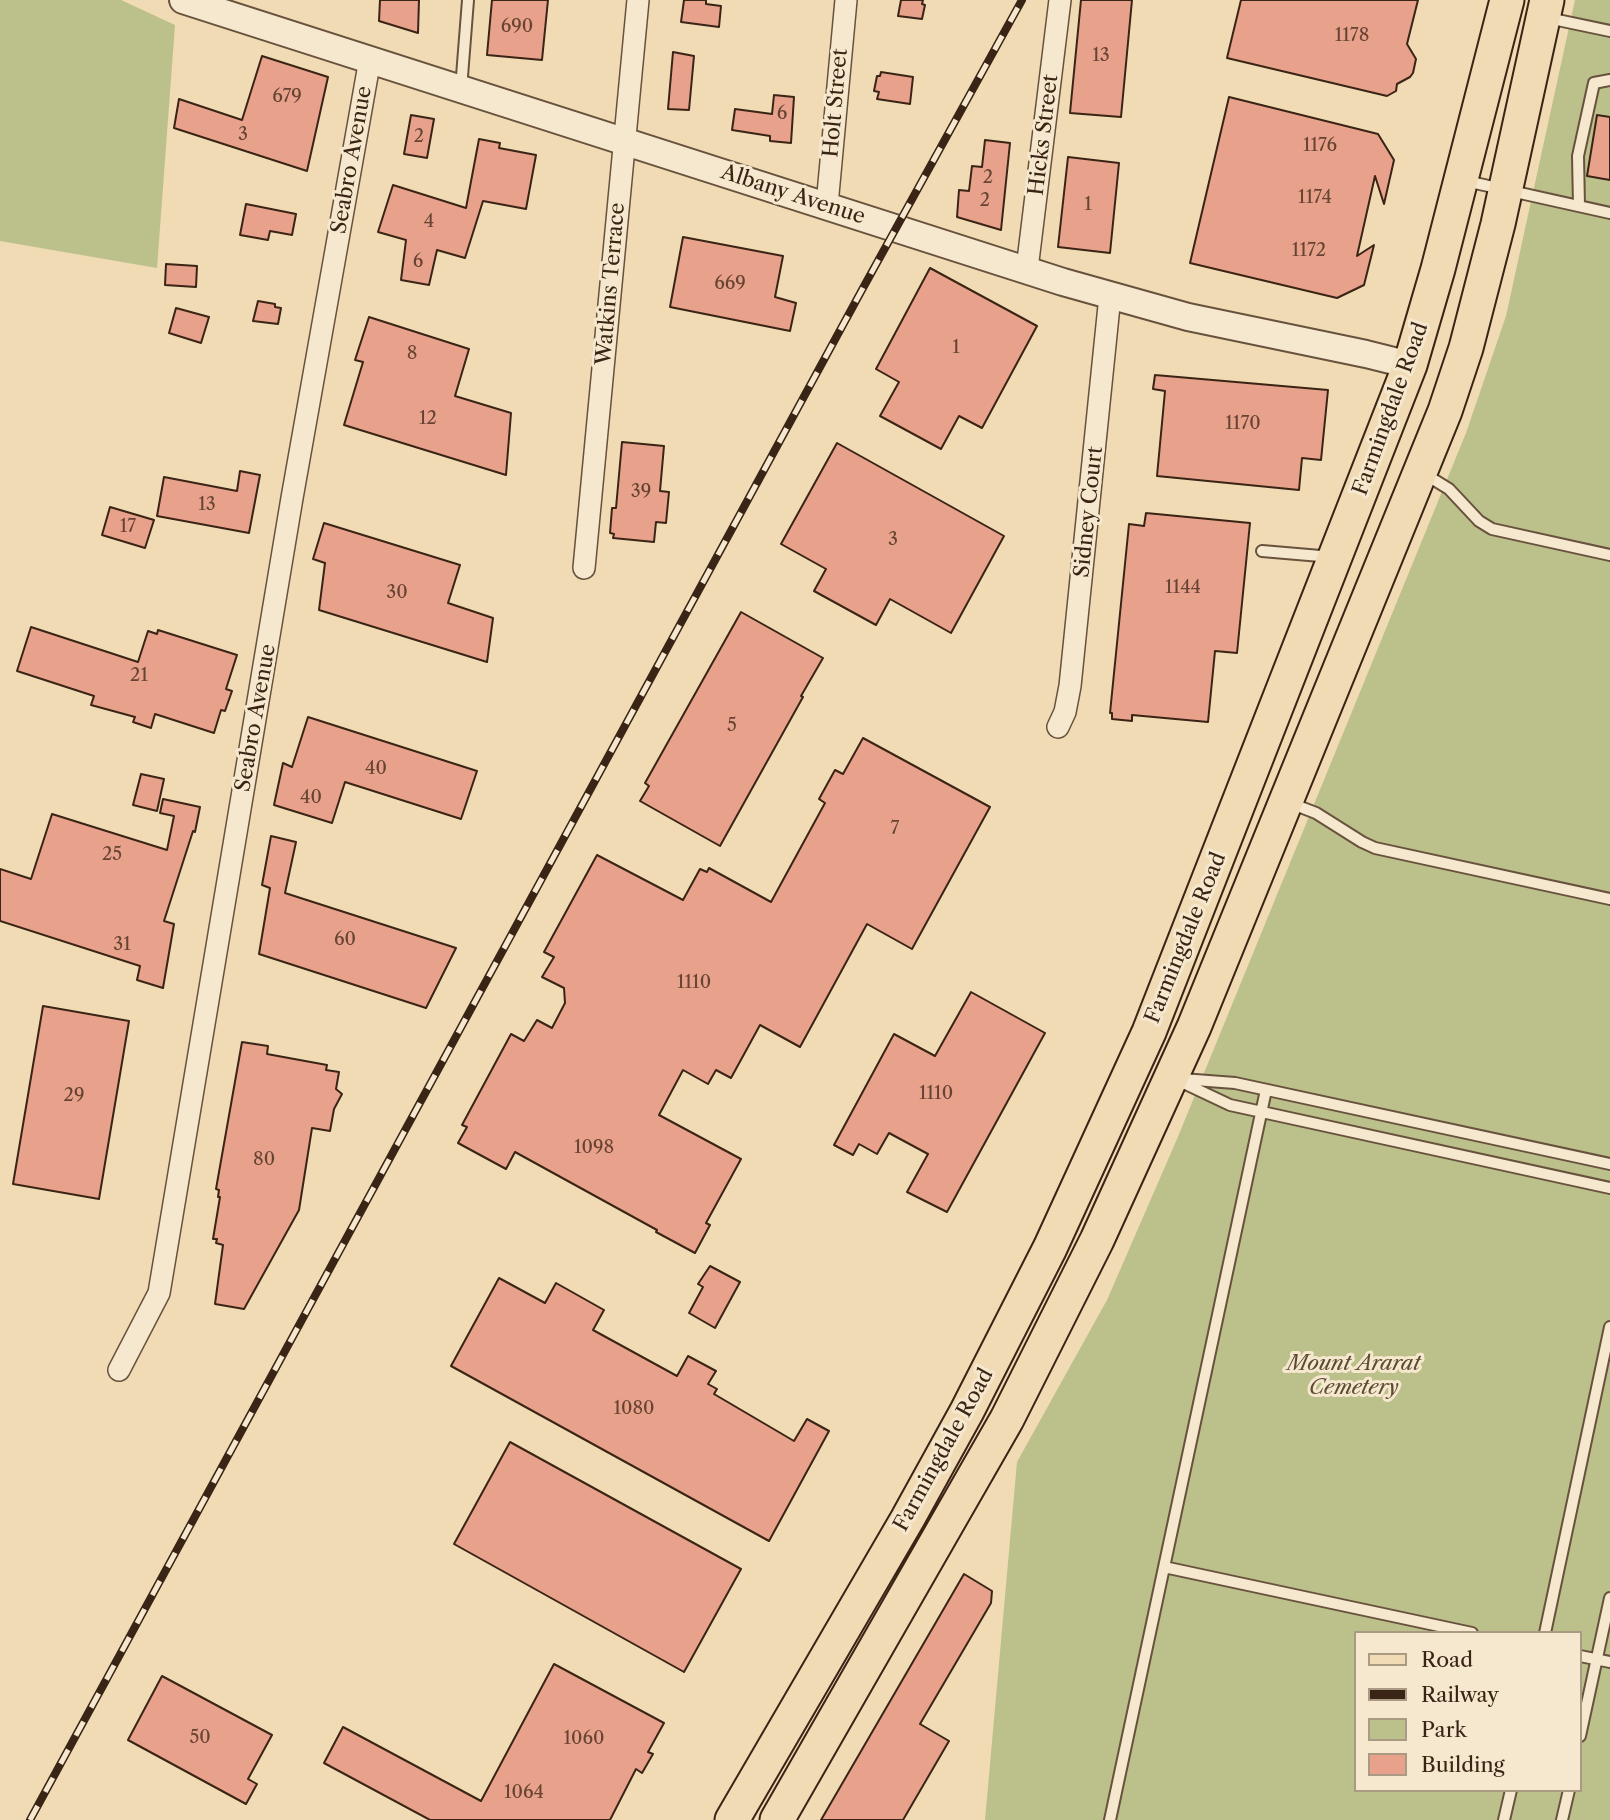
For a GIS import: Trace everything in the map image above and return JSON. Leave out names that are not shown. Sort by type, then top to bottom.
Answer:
[{"type":"main road","name":"Farmingdale Road","points":[[732,1820],[937,1466],[1023,1303],[1081,1185],[1164,998],[1410,365],[1507,0]]},
{"type":"main road","name":"Farmingdale Road","points":[[777,1820],[1007,1419],[1070,1297],[1172,1078],[1421,471],[1466,348],[1506,191],[1546,9]]},
{"type":"main road","points":[[1335,681],[1348,615],[1378,524],[1430,386],[1425,372],[1410,365]]},
{"type":"street","name":"Albany Avenue","points":[[183,0],[1111,296],[1188,317],[1410,365]]},
{"type":"street","name":"Watkins Terrace","points":[[584,568],[638,0]]},
{"type":"street","name":"Holt Street","points":[[827,205],[846,0]]},
{"type":"street","name":"Hicks Street","points":[[1027,269],[1060,0]]},
{"type":"street","name":"Seabro Avenue","points":[[119,1370],[159,1293],[290,511],[370,59]]},
{"type":"street","name":"Sidney Court","points":[[1058,727],[1065,712],[1070,687],[1111,296]]},
{"type":"lane","points":[[461,89],[468,0]]},
{"type":"lane","points":[[1546,9],[1610,31]]},
{"type":"lane","points":[[1579,206],[1578,156],[1594,83],[1610,80]]},
{"type":"lane","points":[[1461,180],[1610,213]]},
{"type":"lane","points":[[1421,471],[1449,489],[1479,521],[1492,529],[1610,555]]},
{"type":"lane","points":[[1262,551],[1334,557]]},
{"type":"lane","points":[[1287,802],[1316,813],[1375,848],[1610,899]]},
{"type":"lane","points":[[1172,1078],[1234,1083],[1610,1164]]},
{"type":"lane","points":[[1172,1078],[1230,1105],[1610,1188]]},
{"type":"lane","points":[[1110,1820],[1266,1090]]},
{"type":"lane","points":[[1545,1631],[1610,1327]]},
{"type":"lane","points":[[1164,1567],[1463,1631]]},
{"type":"lane","points":[[1582,1727],[1610,1598]]},
{"type":"lane","points":[[1582,1656],[1610,1662]]},
{"type":"lane","points":[[1504,1820],[1511,1792]]},
{"type":"lane","points":[[1562,1820],[1569,1792]]},
{"type":"green space","points":[[0,0],[121,0],[175,25],[157,268],[0,241]]},
{"type":"green space","name":"Mount Ararat Cemetery","points":[[1575,0],[1610,0],[1610,1820],[985,1820],[1017,1462],[1107,1300],[1177,1139],[1466,433],[1506,316]]},
{"type":"building","points":[[380,0],[419,0],[418,33],[379,21]]},
{"type":"building","points":[[492,0],[548,0],[542,60],[487,55]]},
{"type":"building","points":[[684,0],[706,0],[706,4],[721,6],[719,27],[681,22]]},
{"type":"building","points":[[901,0],[923,0],[922,4],[925,5],[922,19],[898,16]]},
{"type":"building","points":[[1081,0],[1132,0],[1121,117],[1070,113]]},
{"type":"building","points":[[1241,0],[1418,0],[1407,44],[1416,59],[1413,73],[1397,84],[1396,91],[1387,96],[1227,58]]},
{"type":"building","points":[[673,52],[694,56],[689,110],[668,109]]},
{"type":"building","points":[[262,56],[328,77],[307,171],[174,128],[179,99],[242,120]]},
{"type":"building","points":[[881,72],[913,77],[910,104],[877,99],[879,92],[874,91],[877,76],[880,76]]},
{"type":"building","points":[[774,95],[794,97],[791,143],[770,141],[770,136],[732,130],[735,109],[772,114]]},
{"type":"building","points":[[1229,97],[1378,134],[1394,160],[1384,204],[1375,176],[1357,256],[1374,245],[1364,285],[1337,298],[1190,263]]},
{"type":"building","points":[[411,115],[434,119],[427,158],[404,154]]},
{"type":"building","points":[[1597,115],[1610,117],[1610,180],[1587,176]]},
{"type":"building","points":[[479,139],[500,143],[499,148],[536,155],[526,209],[483,201],[465,258],[437,250],[429,285],[401,280],[406,240],[378,232],[393,185],[466,208]]},
{"type":"building","points":[[985,140],[1010,143],[1001,230],[957,217],[959,190],[969,191],[972,166],[982,167]]},
{"type":"building","points":[[1068,157],[1119,163],[1110,253],[1058,247]]},
{"type":"building","points":[[246,204],[296,214],[292,235],[270,231],[268,240],[240,235]]},
{"type":"building","points":[[683,237],[783,256],[775,297],[796,303],[790,331],[670,307]]},
{"type":"building","points":[[166,264],[197,266],[196,287],[165,285]]},
{"type":"building","points":[[930,268],[1037,326],[982,428],[959,416],[941,449],[880,416],[899,382],[876,369]]},
{"type":"building","points":[[258,301],[281,308],[278,324],[253,321]]},
{"type":"building","points":[[176,308],[209,317],[201,343],[169,333]]},
{"type":"building","points":[[369,317],[469,349],[455,396],[511,413],[506,475],[344,425],[363,362],[355,360]]},
{"type":"building","points":[[1155,375],[1328,390],[1321,460],[1302,458],[1299,490],[1157,476],[1165,391],[1153,389]]},
{"type":"building","points":[[622,442],[664,446],[660,491],[669,492],[666,523],[656,522],[654,542],[613,538],[614,534],[610,533],[612,508],[616,508]]},
{"type":"building","points":[[837,443],[1004,536],[951,633],[890,599],[876,625],[814,591],[826,569],[781,544]]},
{"type":"building","points":[[240,471],[260,475],[249,533],[157,516],[164,477],[237,491]]},
{"type":"building","points":[[110,507],[154,520],[145,548],[102,535]]},
{"type":"building","points":[[1146,513],[1250,523],[1237,653],[1215,651],[1208,722],[1132,715],[1132,721],[1112,719],[1110,713],[1129,524],[1144,526]]},
{"type":"building","points":[[324,523],[460,565],[448,603],[493,618],[487,662],[319,610],[325,563],[313,559]]},
{"type":"building","points":[[741,612],[823,658],[720,846],[640,801],[649,786],[645,783]]},
{"type":"building","points":[[31,627],[138,662],[148,631],[157,634],[158,630],[237,655],[226,689],[232,691],[225,711],[221,710],[214,733],[155,714],[151,728],[133,722],[135,717],[91,705],[94,696],[17,671]]},
{"type":"building","points":[[308,717],[477,771],[461,819],[345,782],[332,823],[274,805],[283,763],[292,767]]},
{"type":"building","points":[[863,738],[990,807],[912,949],[867,924],[800,1047],[760,1025],[731,1078],[716,1070],[708,1084],[683,1070],[659,1115],[741,1159],[706,1223],[710,1225],[695,1253],[515,1152],[506,1169],[458,1143],[467,1127],[462,1125],[511,1034],[524,1041],[537,1020],[552,1028],[565,1003],[564,988],[542,977],[554,957],[544,952],[597,855],[683,900],[700,869],[707,872],[709,868],[771,902],[825,803],[819,799],[835,770],[843,774]]},
{"type":"building","points":[[141,774],[164,779],[157,811],[133,805]]},
{"type":"building","points":[[163,799],[200,807],[195,832],[193,831],[164,921],[174,924],[163,988],[137,980],[140,966],[0,921],[0,869],[31,879],[52,814],[167,850],[174,816],[160,813]]},
{"type":"building","points":[[271,836],[296,842],[285,893],[456,948],[426,1008],[259,954],[270,888],[262,885]]},
{"type":"building","points":[[971,992],[1045,1033],[947,1212],[907,1192],[928,1154],[889,1133],[877,1154],[859,1144],[853,1155],[834,1145],[894,1034],[935,1056]]},
{"type":"building","points":[[43,1006],[129,1021],[99,1199],[13,1184]]},
{"type":"building","points":[[242,1042],[268,1046],[267,1054],[327,1065],[326,1070],[339,1072],[336,1089],[342,1094],[334,1109],[330,1131],[312,1128],[299,1210],[244,1309],[215,1304],[223,1245],[213,1239],[220,1197],[219,1190],[216,1189]]},
{"type":"building","points":[[710,1266],[740,1282],[715,1328],[689,1313],[703,1287],[698,1284]]},
{"type":"building","points":[[499,1278],[545,1303],[556,1283],[604,1310],[593,1330],[677,1376],[688,1356],[716,1371],[708,1384],[717,1389],[714,1394],[794,1441],[807,1419],[829,1431],[769,1541],[451,1366]]},
{"type":"building","points":[[510,1442],[741,1569],[684,1672],[454,1544]]},
{"type":"building","points":[[964,1574],[992,1591],[991,1603],[920,1724],[949,1741],[903,1820],[821,1820]]},
{"type":"building","points":[[554,1664],[664,1723],[648,1752],[653,1754],[642,1773],[636,1769],[610,1820],[430,1820],[324,1763],[343,1727],[481,1801]]},
{"type":"building","points":[[162,1676],[272,1735],[248,1779],[257,1784],[246,1804],[128,1740]]},
{"type":"railway","points":[[30,1820],[1022,0]]}]
